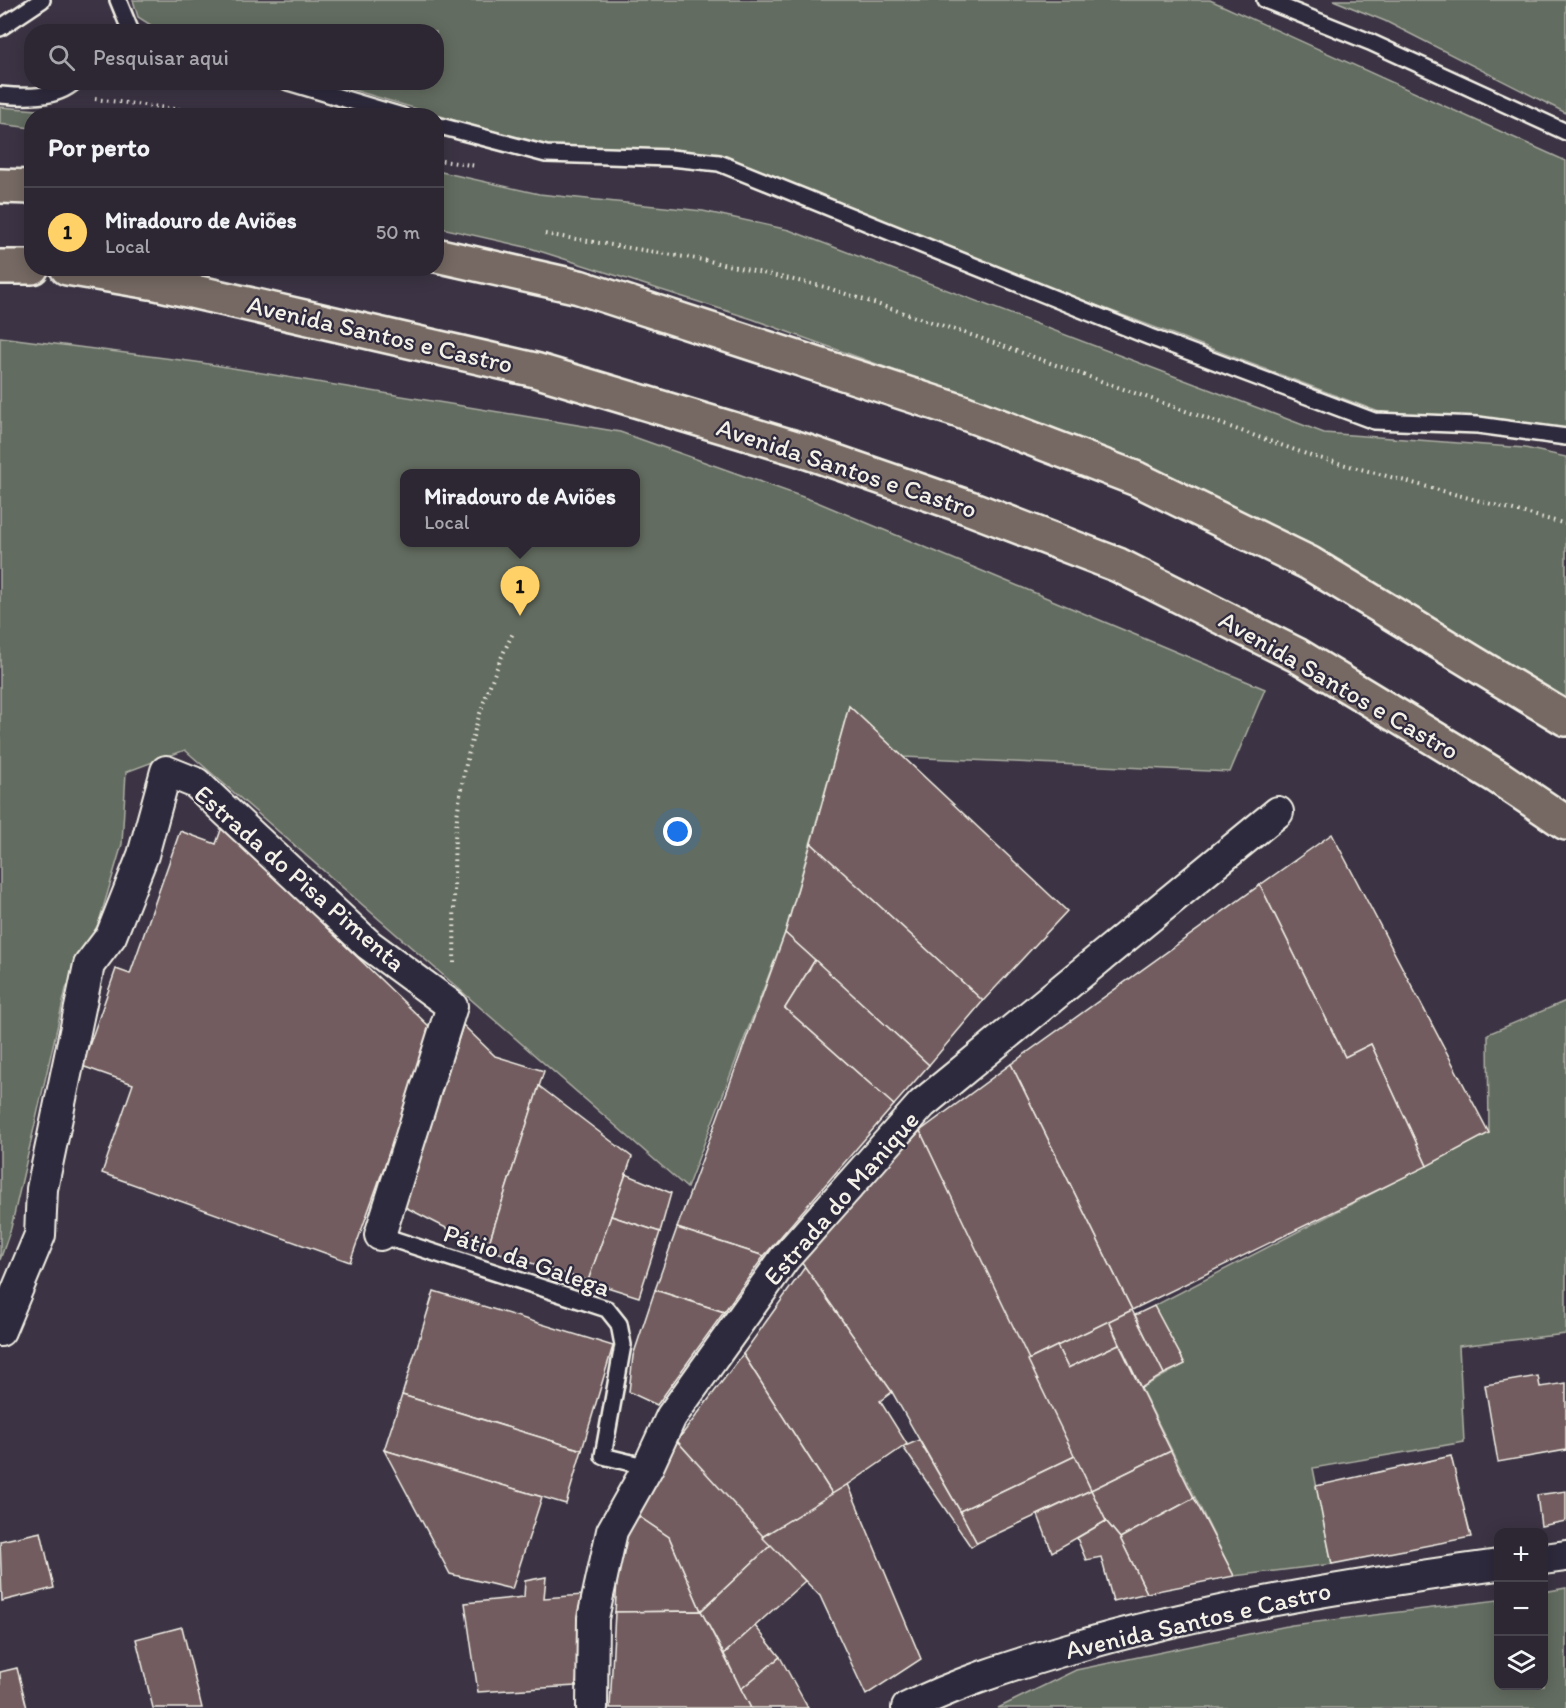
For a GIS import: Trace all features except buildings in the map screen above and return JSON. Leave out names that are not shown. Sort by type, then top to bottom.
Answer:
[{"type":"main road","points":[[0,186],[24,187]]},
{"type":"main road","points":[[444,257],[579,287],[960,411],[1137,478],[1309,563],[1566,719]]},
{"type":"main road","points":[[0,267],[24,267]]},
{"type":"main road","name":"Avenida Santos e Castro","points":[[114,276],[156,283],[535,370],[799,449],[970,508],[1118,566],[1297,655],[1498,777],[1566,823]]},
{"type":"street","name":"Estrada do Pisa Pimenta","points":[[0,1331],[40,1235],[42,1189],[89,965],[111,936],[143,855],[166,771],[196,783],[369,945],[452,1006]]},
{"type":"street","name":"Estrada do Manique","points":[[592,1708],[593,1618],[612,1531],[648,1467],[671,1418],[784,1259],[922,1104],[1278,812]]},
{"type":"street","points":[[380,1235],[452,1006]]},
{"type":"street","points":[[1548,1558],[1566,1556]]},
{"type":"street","name":"Avenida Santos e Castro","points":[[907,1708],[999,1670],[1109,1637],[1222,1610],[1313,1592],[1494,1566]]},
{"type":"lane","points":[[0,28],[42,0]]},
{"type":"lane","points":[[118,0],[128,24]]},
{"type":"lane","points":[[1264,0],[1370,42],[1566,132]]},
{"type":"lane","points":[[0,95],[28,97],[53,90]]},
{"type":"lane","points":[[315,90],[375,108]]},
{"type":"lane","points":[[444,127],[546,154],[671,158],[719,163],[1140,333],[1374,421],[1478,425],[1566,437]]},
{"type":"lane","name":"Pátio da Galega","points":[[380,1235],[607,1309],[619,1324],[622,1345],[603,1456],[648,1467]]},
{"type":"path","points":[[73,90],[76,97],[166,108]]},
{"type":"path","points":[[545,234],[709,261],[825,287],[977,337],[1312,456],[1566,524]]},
{"type":"path","points":[[452,1006],[455,838],[469,746],[495,669],[513,633]]},
{"type":"green space","points":[[133,0],[1210,0],[1566,161],[1566,429],[1379,412],[1035,282],[719,155],[538,145],[444,117],[444,108],[414,108],[353,90],[444,90],[444,24],[149,24],[138,17]]},
{"type":"green space","points":[[1333,0],[1566,0],[1566,113],[1385,21]]},
{"type":"green space","points":[[0,107],[24,109],[24,127],[0,124]]},
{"type":"green space","points":[[444,173],[539,194],[703,211],[789,230],[1324,433],[1525,448],[1566,457],[1566,704],[1200,501],[924,381],[752,319],[530,248],[444,229]]},
{"type":"green space","points":[[0,337],[196,362],[620,432],[817,502],[1265,689],[1230,772],[903,757],[849,706],[785,933],[687,1188],[185,750],[126,772],[122,844],[99,922],[66,989],[11,1228],[0,1260]]},
{"type":"green space","points":[[1566,1001],[1566,1334],[1459,1346],[1464,1442],[1313,1468],[1332,1564],[1234,1576],[1141,1388],[1185,1364],[1154,1306],[1489,1133],[1488,1034]]},
{"type":"green space","points":[[1566,1588],[1566,1708],[998,1708],[1076,1670],[1292,1625],[1494,1600],[1494,1690],[1548,1690],[1548,1591]]},
{"type":"place","name":"Miradouro de Aviões","points":[[520,616]]}]
